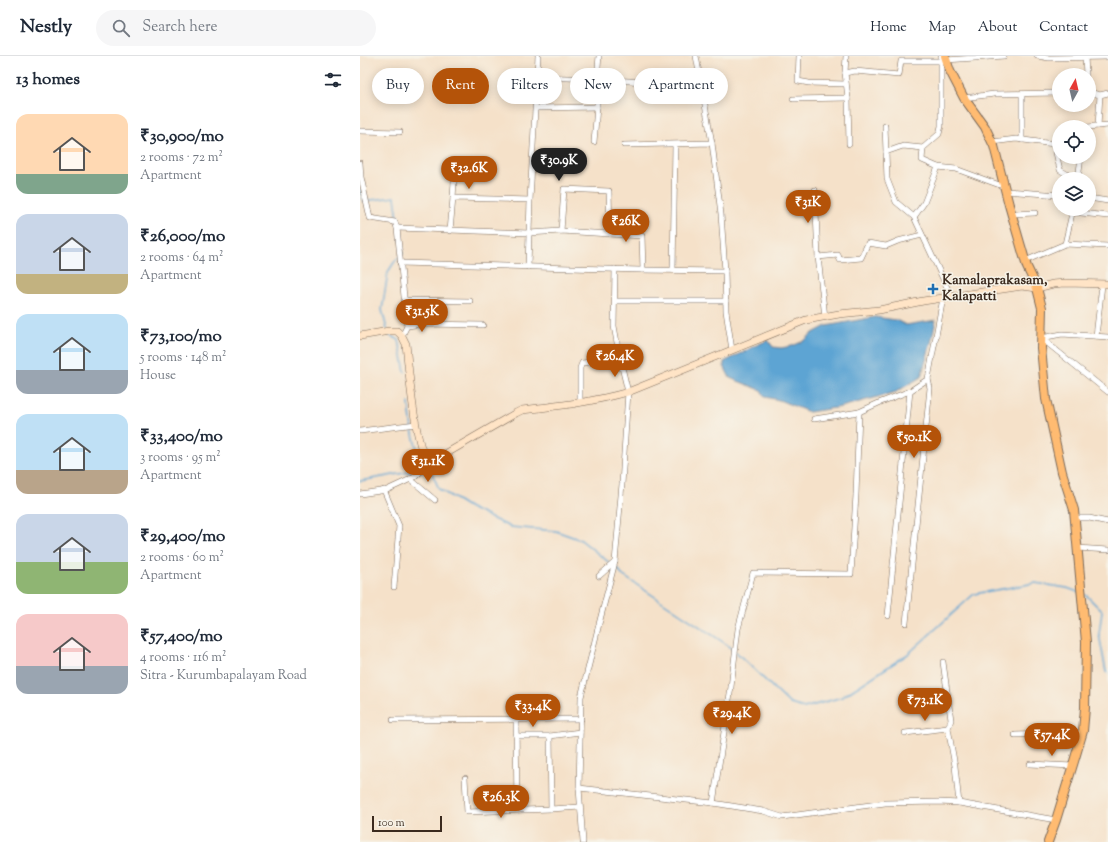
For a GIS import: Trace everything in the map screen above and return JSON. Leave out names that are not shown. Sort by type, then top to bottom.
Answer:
[{"type":"main road","points":[[943,58],[964,98],[985,127],[992,142],[1025,261],[1038,288],[1042,308],[1041,348],[1046,399],[1062,472],[1074,510],[1086,649],[1085,708],[1082,733],[1073,766],[1048,842]]},
{"type":"main road","points":[[360,336],[387,331],[397,331],[402,336],[406,344],[413,425],[425,455],[432,461],[516,412],[611,397],[628,392],[806,320],[839,314],[879,310],[951,296],[1022,286],[1038,288],[1053,284],[1065,283],[1105,284]]},
{"type":"street","points":[[537,68],[538,56]]},
{"type":"street","points":[[598,68],[599,56]]},
{"type":"street","points":[[696,56],[712,144],[721,214],[726,311],[732,350]]},
{"type":"street","points":[[799,56],[798,81],[809,83],[846,84]]},
{"type":"street","points":[[846,56],[845,73],[848,98],[849,144]]},
{"type":"street","points":[[845,73],[856,71],[899,75],[901,61],[1004,56]]},
{"type":"street","points":[[1037,56],[1048,58],[1108,57]]},
{"type":"street","points":[[1085,57],[1086,68]]},
{"type":"street","points":[[943,58],[941,126],[939,134],[923,148],[922,160],[938,167],[956,169],[1005,189],[1052,194]]},
{"type":"street","points":[[964,98],[994,94],[1052,93]]},
{"type":"street","points":[[1096,95],[1100,96],[1108,93]]},
{"type":"street","points":[[1022,94],[1022,140]]},
{"type":"street","points":[[1100,96],[1098,126],[1108,125]]},
{"type":"street","points":[[793,99],[848,98]]},
{"type":"street","points":[[528,266],[530,200],[536,104]]},
{"type":"street","points":[[536,108],[597,107],[594,142]]},
{"type":"street","points":[[885,126],[886,179],[896,202],[914,217],[951,296]]},
{"type":"street","points":[[360,131],[400,132]]},
{"type":"street","points":[[992,142],[1016,139],[1054,144],[1060,170],[1064,172]]},
{"type":"street","points":[[624,145],[712,144]]},
{"type":"street","points":[[673,270],[676,145]]},
{"type":"street","points":[[886,152],[903,146],[923,148]]},
{"type":"street","points":[[360,163],[361,177],[370,218],[395,222],[398,228],[399,259],[406,326],[402,336]]},
{"type":"street","points":[[450,231],[455,166]]},
{"type":"street","points":[[914,217],[924,203],[938,167]]},
{"type":"street","points":[[561,231],[564,189],[609,191],[610,234]]},
{"type":"street","points":[[815,190],[818,258],[825,317]]},
{"type":"street","points":[[453,198],[530,200]]},
{"type":"street","points":[[1096,199],[1108,201]]},
{"type":"street","points":[[1012,214],[1035,213]]},
{"type":"street","points":[[1096,214],[1108,216]]},
{"type":"street","points":[[1065,244],[1072,216]]},
{"type":"street","points":[[398,228],[529,233],[561,231],[642,236],[643,270]]},
{"type":"street","points":[[818,258],[838,255],[840,260],[861,258],[868,243],[886,246],[898,241],[922,235]]},
{"type":"street","points":[[1025,261],[1065,244],[1108,246]]},
{"type":"street","points":[[399,259],[528,266],[725,271]]},
{"type":"street","points":[[583,842],[579,788],[581,697],[615,562],[628,392],[614,326],[615,269]]},
{"type":"street","points":[[1096,336],[1105,284]]},
{"type":"street","points":[[906,623],[930,388],[928,379],[943,298]]},
{"type":"street","points":[[404,300],[470,301]]},
{"type":"street","points":[[615,301],[726,301]]},
{"type":"street","points":[[406,326],[423,324],[483,325]]},
{"type":"street","points":[[1041,338],[1062,334],[1108,337]]},
{"type":"street","points":[[1041,338],[1108,392]]},
{"type":"street","points":[[580,402],[580,368],[582,363],[620,359]]},
{"type":"street","points":[[814,419],[859,412],[910,390],[928,379]]},
{"type":"street","points":[[888,616],[910,390]]},
{"type":"street","points":[[713,803],[738,629],[753,573],[851,574],[859,412]]},
{"type":"street","points":[[360,431],[413,425]]},
{"type":"street","points":[[360,494],[384,490],[413,478],[432,461]]},
{"type":"street","points":[[413,478],[434,500]]},
{"type":"street","points":[[384,490],[398,526],[394,587]]},
{"type":"street","points":[[1074,518],[1089,518],[1108,522]]},
{"type":"street","points":[[1077,548],[1108,550]]},
{"type":"street","points":[[599,576],[615,562]]},
{"type":"street","points":[[943,662],[951,720],[948,728],[955,766],[959,803]]},
{"type":"street","points":[[393,720],[580,719]]},
{"type":"street","points":[[516,720],[517,810]]},
{"type":"street","points":[[905,733],[948,728]]},
{"type":"street","points":[[516,736],[550,736],[580,732]]},
{"type":"street","points":[[1015,735],[1082,733]]},
{"type":"street","points":[[550,736],[551,809]]},
{"type":"street","points":[[1030,764],[1073,766]]},
{"type":"street","points":[[465,778],[467,812],[580,807]]},
{"type":"street","points":[[579,788],[763,810],[782,817],[885,804],[939,802],[959,803],[1056,820]]},
{"type":"water","points":[[875,317],[896,320],[906,325],[936,320],[921,377],[896,392],[841,407],[809,412],[779,400],[765,397],[761,390],[730,378],[724,366],[724,362],[768,340],[773,347],[781,348],[792,346],[804,341],[813,333],[826,326]]},
{"type":"waterway","points":[[360,189],[363,201],[395,197],[399,226]]},
{"type":"waterway","points":[[400,233],[403,253],[401,255]]},
{"type":"waterway","points":[[387,329],[382,310],[388,272],[399,257]]},
{"type":"waterway","points":[[388,333],[399,340],[405,372]]},
{"type":"waterway","points":[[409,403],[415,443],[425,465]]},
{"type":"waterway","points":[[360,481],[417,472]]},
{"type":"waterway","points":[[423,472],[432,473],[439,489],[470,508],[510,527],[556,531],[581,540],[611,564]]},
{"type":"waterway","points":[[616,568],[622,575],[733,650]]},
{"type":"waterway","points":[[736,652],[790,704],[804,708],[842,697],[908,654],[974,594],[1035,583],[1067,588],[1078,592]]},
{"type":"waterway","points":[[1085,595],[1102,611],[1099,634],[1106,672],[1108,673]]},
{"type":"place","name":"Kamalaprakasam, Kalapatti","points":[[933,289]]}]
